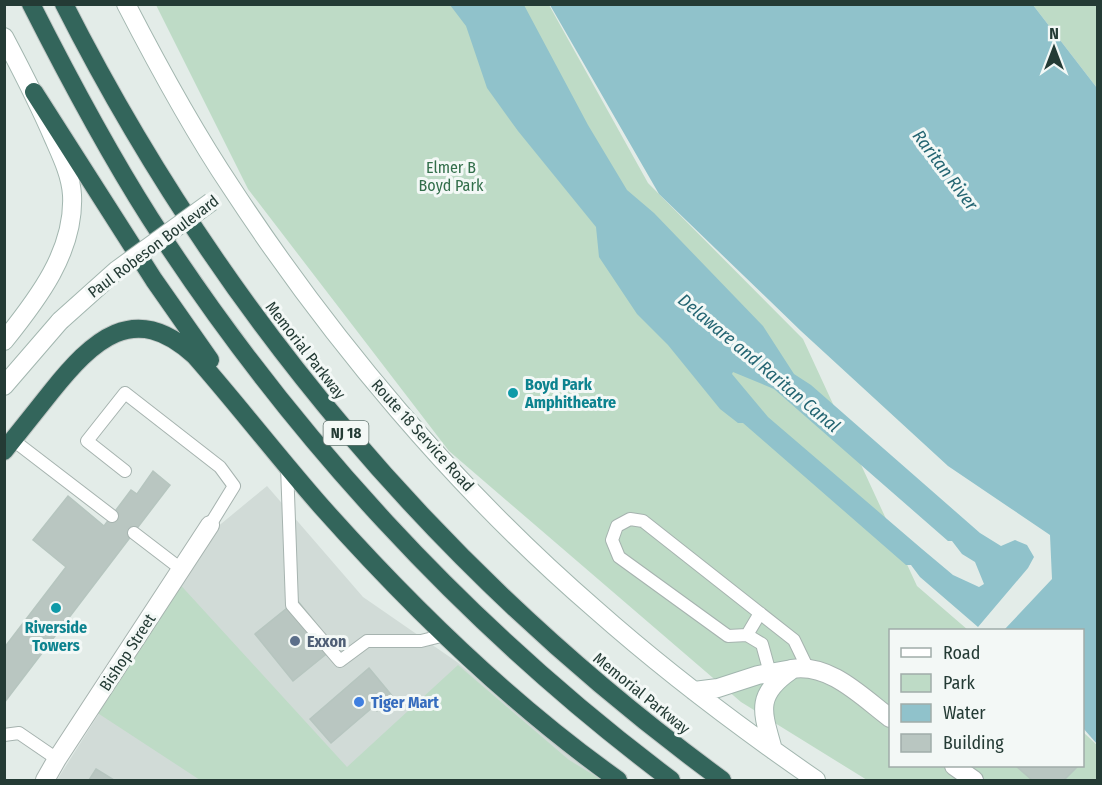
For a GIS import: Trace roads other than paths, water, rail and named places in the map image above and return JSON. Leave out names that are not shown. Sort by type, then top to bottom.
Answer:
[{"type":"highway","name":"NJ 18","points":[[31,4],[85,106],[155,225],[250,361],[307,433],[371,506],[484,621],[585,713],[670,780]]},
{"type":"highway","name":"Memorial Parkway","points":[[64,4],[120,109],[191,224],[257,320],[342,429],[426,521],[533,625],[610,694],[722,780]]},
{"type":"highway","points":[[34,92],[124,234],[240,407]]},
{"type":"highway","points":[[9,445],[63,377],[81,357],[105,337],[124,331],[143,330],[171,337],[195,356],[338,525],[445,635],[528,711],[618,780]]},
{"type":"main road","name":"Route 18 Service Road","points":[[126,4],[166,79],[231,187],[268,242],[390,400],[438,454],[498,517],[595,609],[694,691],[816,780]]},
{"type":"main road","points":[[4,37],[34,92],[66,168],[71,188],[72,206],[64,242],[55,267],[35,301],[4,341]]},
{"type":"main road","name":"Paul Robeson Boulevard","points":[[4,386],[60,321],[117,270],[231,187]]},
{"type":"main road","name":"Bishop Street","points":[[45,780],[210,525]]},
{"type":"main road","points":[[694,691],[717,688],[770,673],[800,669],[816,670],[834,677],[889,717]]},
{"type":"main road","points":[[773,750],[763,712],[764,700],[771,687],[800,669]]},
{"type":"main road","points":[[957,767],[974,780]]},
{"type":"lane","points":[[124,471],[87,441],[125,393],[220,467],[234,486],[210,525]]},
{"type":"lane","points":[[9,445],[112,516]]},
{"type":"lane","points":[[286,465],[292,605],[340,661],[367,640],[421,640],[445,635]]},
{"type":"lane","points":[[770,673],[762,644],[747,635],[728,636],[618,557],[612,540],[617,526],[630,519],[644,521],[794,640],[800,669]]},
{"type":"lane","points":[[134,532],[181,569]]},
{"type":"lane","points":[[747,635],[760,613]]},
{"type":"lane","points":[[4,735],[20,733],[57,759]]},
{"type":"water","name":"Delaware and Raritan Canal","points":[[450,5],[524,5],[588,125],[627,190],[654,213],[763,326],[794,374],[811,385],[980,533],[1001,546],[1015,540],[1027,545],[1034,557],[1028,568],[978,627],[920,577],[911,565],[906,565],[743,423],[738,423],[720,409],[668,345],[637,314],[599,257],[596,227],[518,131],[487,88],[466,26]],"holes":[[[733,372],[774,389],[948,541],[952,541],[962,554],[975,562],[984,584],[979,587],[953,575],[768,417],[732,374]]]},
{"type":"water","name":"Raritan River","points":[[550,5],[1033,5],[1097,88],[1097,744],[1084,729],[1084,629],[1005,629],[1052,579],[1050,535],[948,466],[801,331],[659,194]]},
{"type":"place","name":"Boyd Park Amphitheatre","points":[[513,393]]},
{"type":"place","name":"Riverside Towers","points":[[56,608]]},
{"type":"place","name":"Exxon","points":[[295,641]]},
{"type":"place","name":"Tiger Mart","points":[[359,702]]},
{"type":"park label","name":"Elmer B Boyd Park","points":[[451,176]]}]
